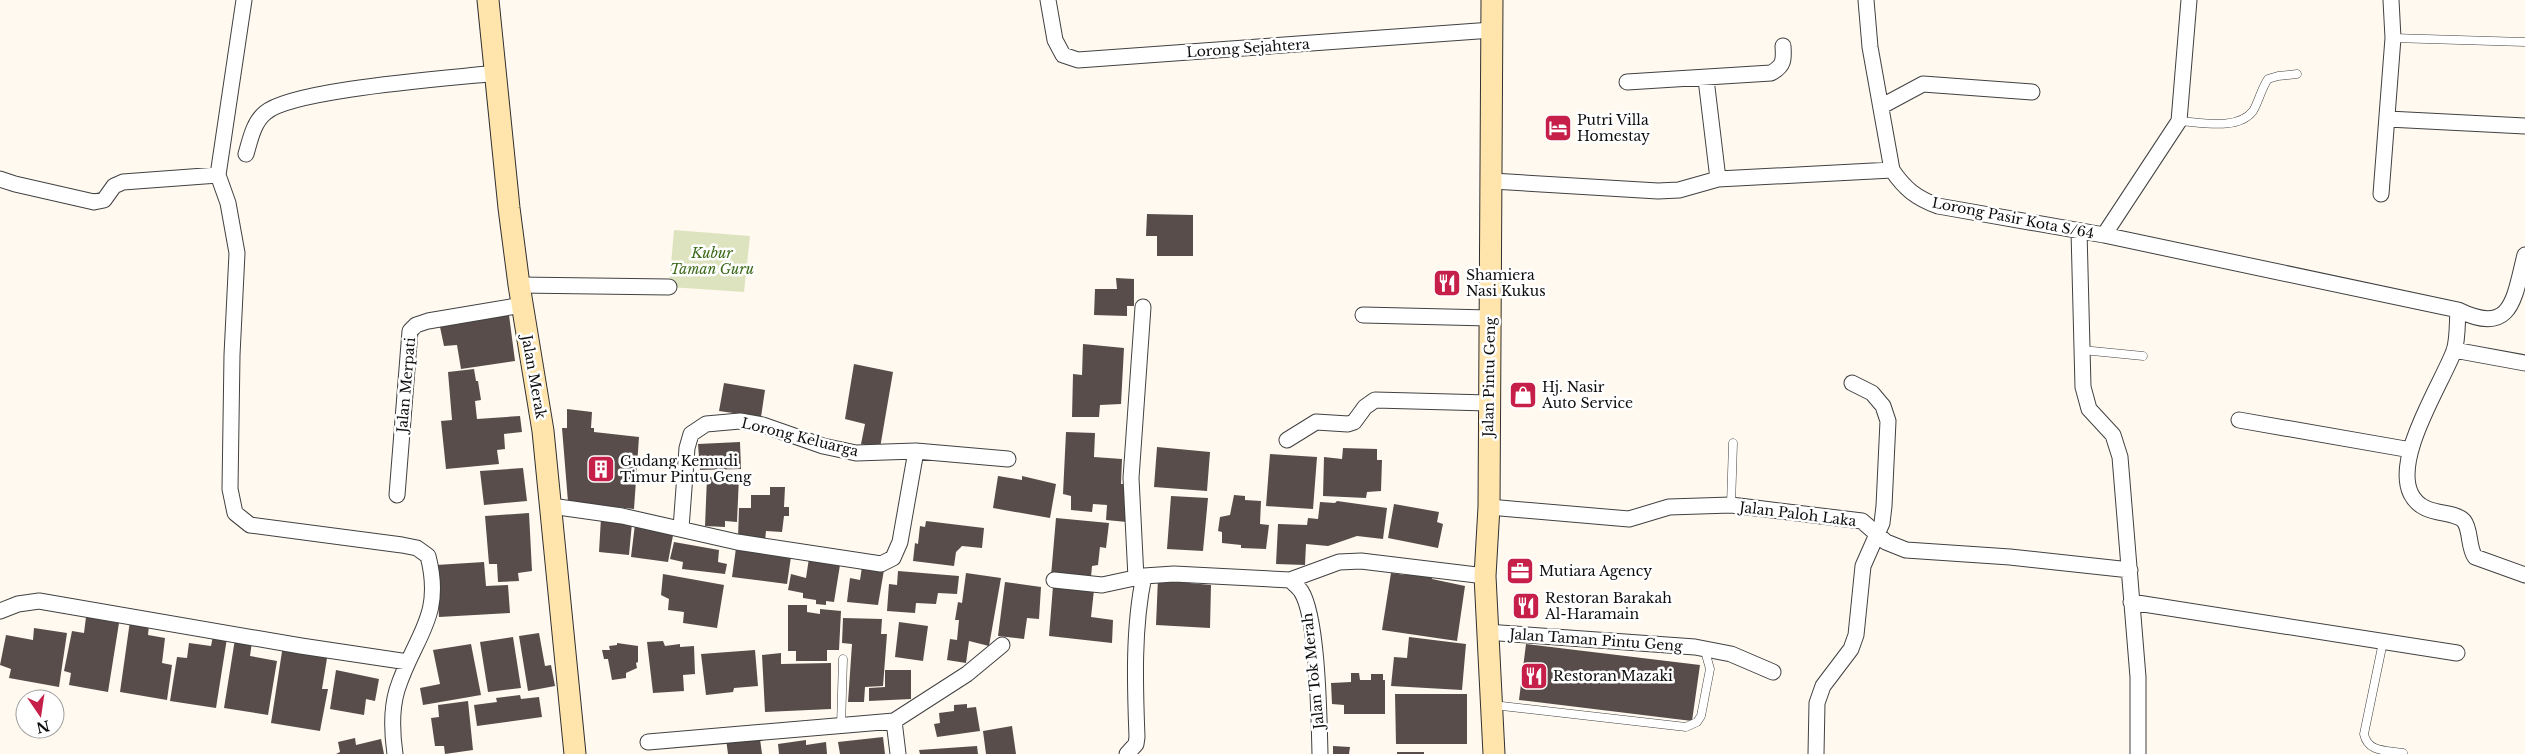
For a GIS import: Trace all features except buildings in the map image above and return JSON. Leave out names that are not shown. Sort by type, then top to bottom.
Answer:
[{"type":"main road","name":"Jalan Merak","points":[[488,0],[497,73],[509,208],[520,295],[543,431],[575,754]]},
{"type":"main road","name":"Jalan Pintu Geng","points":[[1492,0],[1492,181],[1488,403],[1489,507],[1484,576],[1494,754]]},
{"type":"street","points":[[244,0],[218,175],[228,203],[237,253],[230,489],[235,513],[250,525],[402,545],[417,548],[428,556],[433,574],[434,596],[425,627],[408,662],[397,691],[392,720],[396,754]]},
{"type":"street","name":"Lorong Sejahtera","points":[[1048,0],[1055,40],[1063,55],[1078,60],[1492,30]]},
{"type":"street","points":[[1492,181],[1658,191],[1679,190],[1718,179],[1892,170],[1870,47],[1866,0]]},
{"type":"street","points":[[2104,235],[2179,121],[2189,0]]},
{"type":"street","points":[[2381,194],[2393,38],[2391,0]]},
{"type":"street","points":[[1627,82],[1706,79],[1771,73],[1781,68],[1784,60],[1783,46]]},
{"type":"street","points":[[246,154],[254,129],[265,113],[283,104],[314,94],[497,73]]},
{"type":"street","points":[[1706,79],[1718,179]]},
{"type":"street","points":[[1882,106],[1923,84],[2032,92]]},
{"type":"street","points":[[2388,119],[2525,126]]},
{"type":"street","name":"Lorong Pasir Kota S/64","points":[[1892,170],[1904,187],[1917,199],[1938,206],[2104,235],[2458,310],[2475,318],[2488,320],[2501,317],[2508,310],[2525,254]]},
{"type":"street","points":[[0,179],[94,202],[104,200],[114,186],[123,182],[218,175]]},
{"type":"street","points":[[2078,231],[2083,387],[2089,409],[2113,435],[2120,458],[2138,677],[2138,754]]},
{"type":"street","points":[[520,295],[669,287]]},
{"type":"street","name":"Jalan Merpati","points":[[397,495],[410,331],[416,325],[520,295]]},
{"type":"street","points":[[1127,754],[1136,744],[1135,672],[1140,577],[1131,478],[1143,307]]},
{"type":"street","points":[[2458,310],[2454,350],[2432,395],[2411,450],[2408,482],[2412,495],[2431,511],[2458,517],[2465,522],[2475,557],[2525,575]]},
{"type":"street","points":[[1363,315],[1489,318]]},
{"type":"street","points":[[2454,350],[2525,363]]},
{"type":"street","points":[[1816,754],[1817,703],[1823,686],[1851,649],[1856,635],[1863,566],[1882,523],[1884,506],[1888,422],[1883,406],[1872,394],[1852,383]]},
{"type":"street","points":[[1286,440],[1316,422],[1341,424],[1354,422],[1369,402],[1375,400],[1488,403]]},
{"type":"street","points":[[2238,420],[2411,450]]},
{"type":"street","name":"Lorong Keluarga","points":[[681,528],[687,448],[692,434],[706,424],[740,421],[763,425],[823,446],[856,453],[916,451],[1008,459]]},
{"type":"street","points":[[551,506],[579,509],[681,528],[746,544],[872,563],[887,562],[893,558],[900,542],[916,451]]},
{"type":"street","name":"Jalan Paloh Laka","points":[[1489,507],[1632,519],[1669,507],[1731,505],[1866,522],[1886,542],[1906,550],[2010,557],[2130,570]]},
{"type":"street","points":[[1054,580],[1102,585],[1140,577],[1174,574],[1295,585],[1339,562],[1362,561],[1484,576]]},
{"type":"street","name":"Jalan Tok Merah","points":[[1295,585],[1310,624],[1318,699],[1320,754]]},
{"type":"street","points":[[1,612],[18,604],[40,601],[301,646],[408,662]]},
{"type":"street","points":[[2131,602],[2457,653]]},
{"type":"street","name":"Jalan Taman Pintu Geng","points":[[1486,632],[1695,647],[1731,654],[1773,672]]},
{"type":"street","points":[[648,742],[894,721],[967,674],[1002,645]]},
{"type":"street","points":[[894,721],[898,754]]},
{"type":"lane","points":[[2393,38],[2525,42]]},
{"type":"lane","points":[[2179,121],[2231,123],[2242,120],[2256,105],[2268,79],[2297,74]]},
{"type":"lane","points":[[2082,350],[2143,356]]},
{"type":"lane","points":[[1731,505],[1733,443]]},
{"type":"lane","points":[[2383,642],[2364,734],[2366,743],[2373,748],[2403,753]]},
{"type":"lane","points":[[1491,705],[1686,727],[1697,722],[1701,716],[1710,669],[1705,650]]},
{"type":"lane","points":[[842,726],[843,659]]},
{"type":"green space","name":"Kubur Taman Guru","points":[[674,230],[750,236],[744,292],[669,287]]},
{"type":"place","name":"Putri Villa Homestay","points":[[1558,128]]},
{"type":"place","name":"Shamiera Nasi Kukus","points":[[1447,283]]},
{"type":"place","name":"Hj. Nasir Auto Service","points":[[1523,395]]},
{"type":"place","name":"Gudang Kemudi Timur Pintu Geng","points":[[601,469]]},
{"type":"place","name":"Mutiara Agency","points":[[1520,571]]},
{"type":"place","name":"Restoran Barakah Al-Haramain","points":[[1526,606]]},
{"type":"place","name":"Restoran Mazaki","points":[[1534,676]]}]
